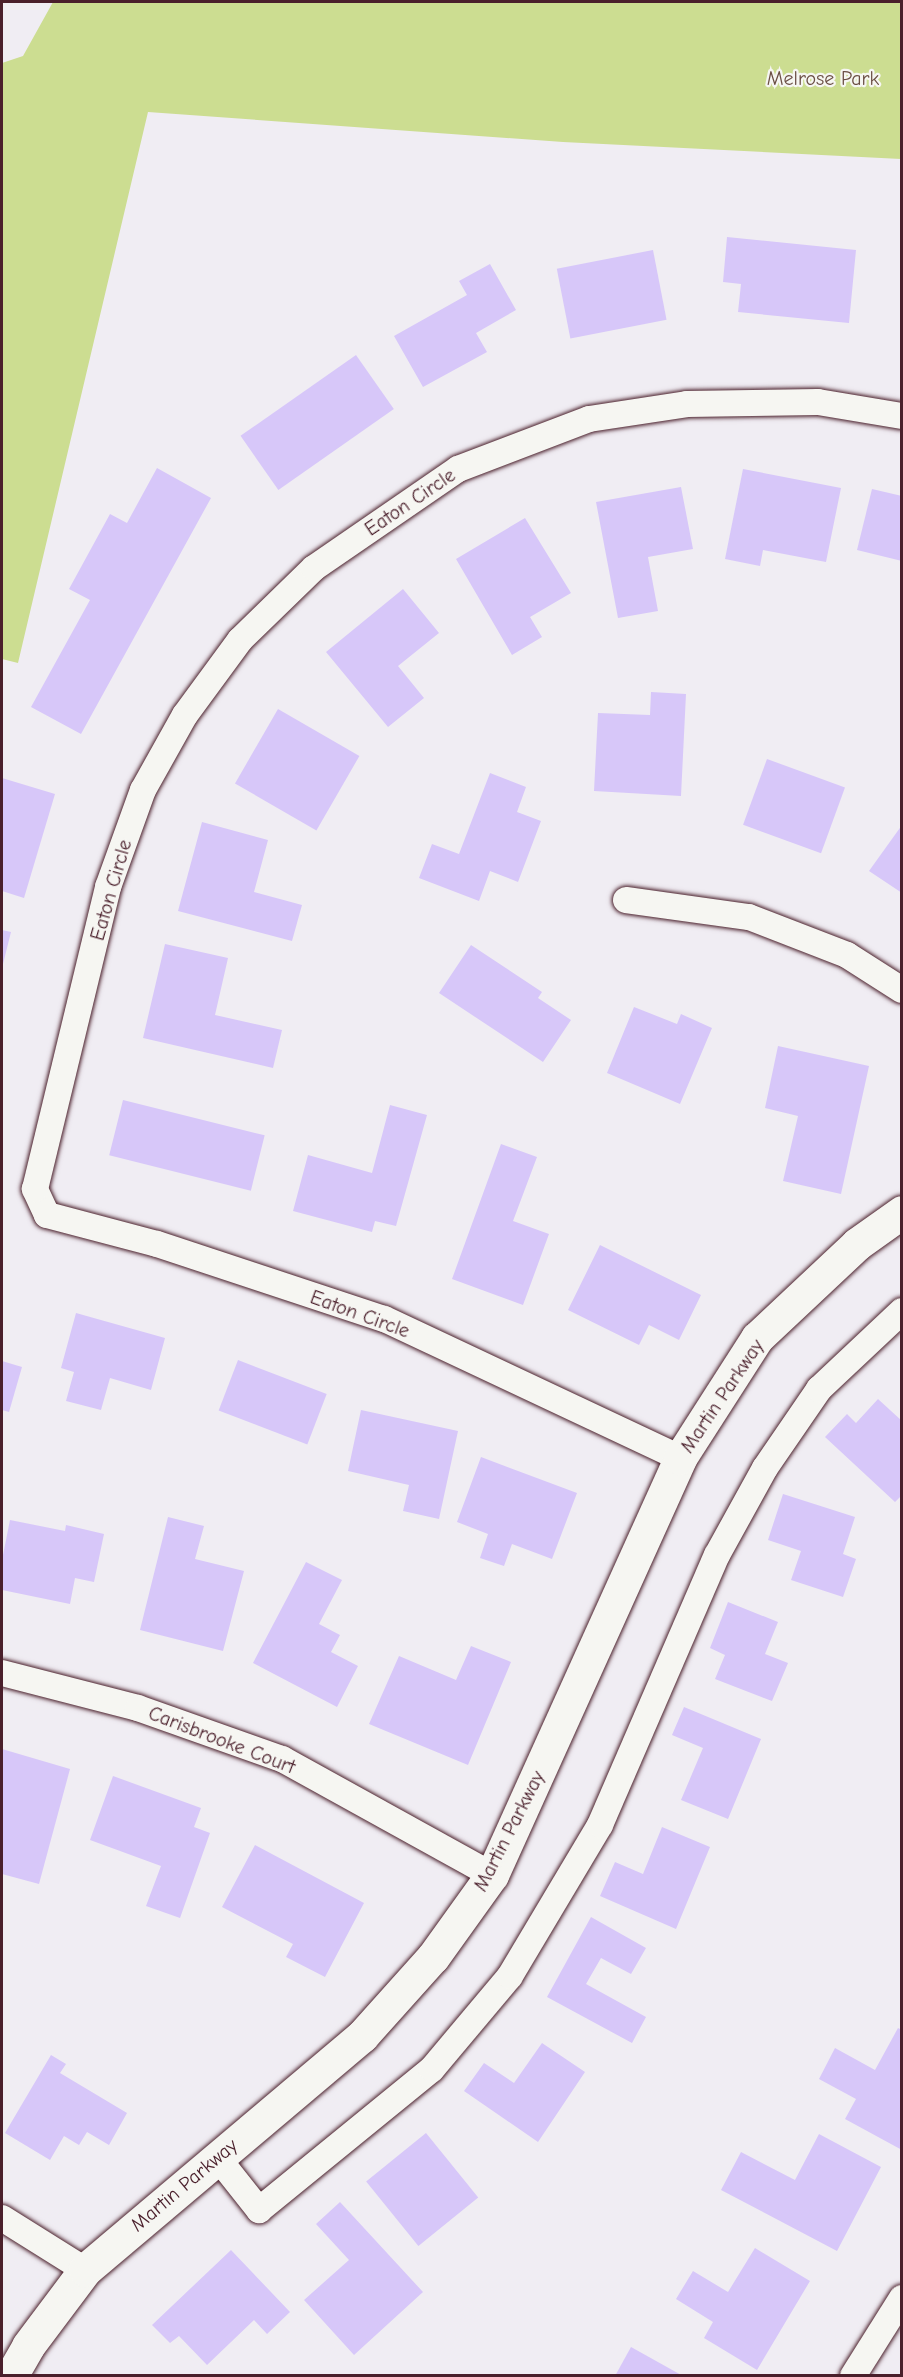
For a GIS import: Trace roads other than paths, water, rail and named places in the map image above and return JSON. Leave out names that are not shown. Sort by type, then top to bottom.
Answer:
[{"type":"street","name":"Eaton Circle","points":[[680,1458],[384,1319],[157,1244],[47,1215],[35,1189],[108,886],[143,790],[185,715],[240,640],[314,568],[458,469],[589,419],[687,404],[819,402],[902,416]]},
{"type":"street","points":[[626,900],[749,917],[847,955],[902,990]]},
{"type":"street","name":"Martin Parkway","points":[[11,2376],[28,2346],[85,2270],[362,2036],[433,1957],[492,1875],[680,1458],[758,1338],[857,1244],[902,1212]]},
{"type":"street","points":[[217,2157],[259,2210],[432,2069],[510,1976],[600,1825],[717,1556],[765,1468],[819,1389],[902,1311]]},
{"type":"street","name":"Carisbrooke Court","points":[[2,1673],[138,1708],[282,1759],[492,1875]]},
{"type":"street","points":[[2,2218],[85,2270]]},
{"type":"street","points":[[853,2376],[902,2298]]},
{"type":"park label","name":"Melrose Park","points":[[823,78]]}]
